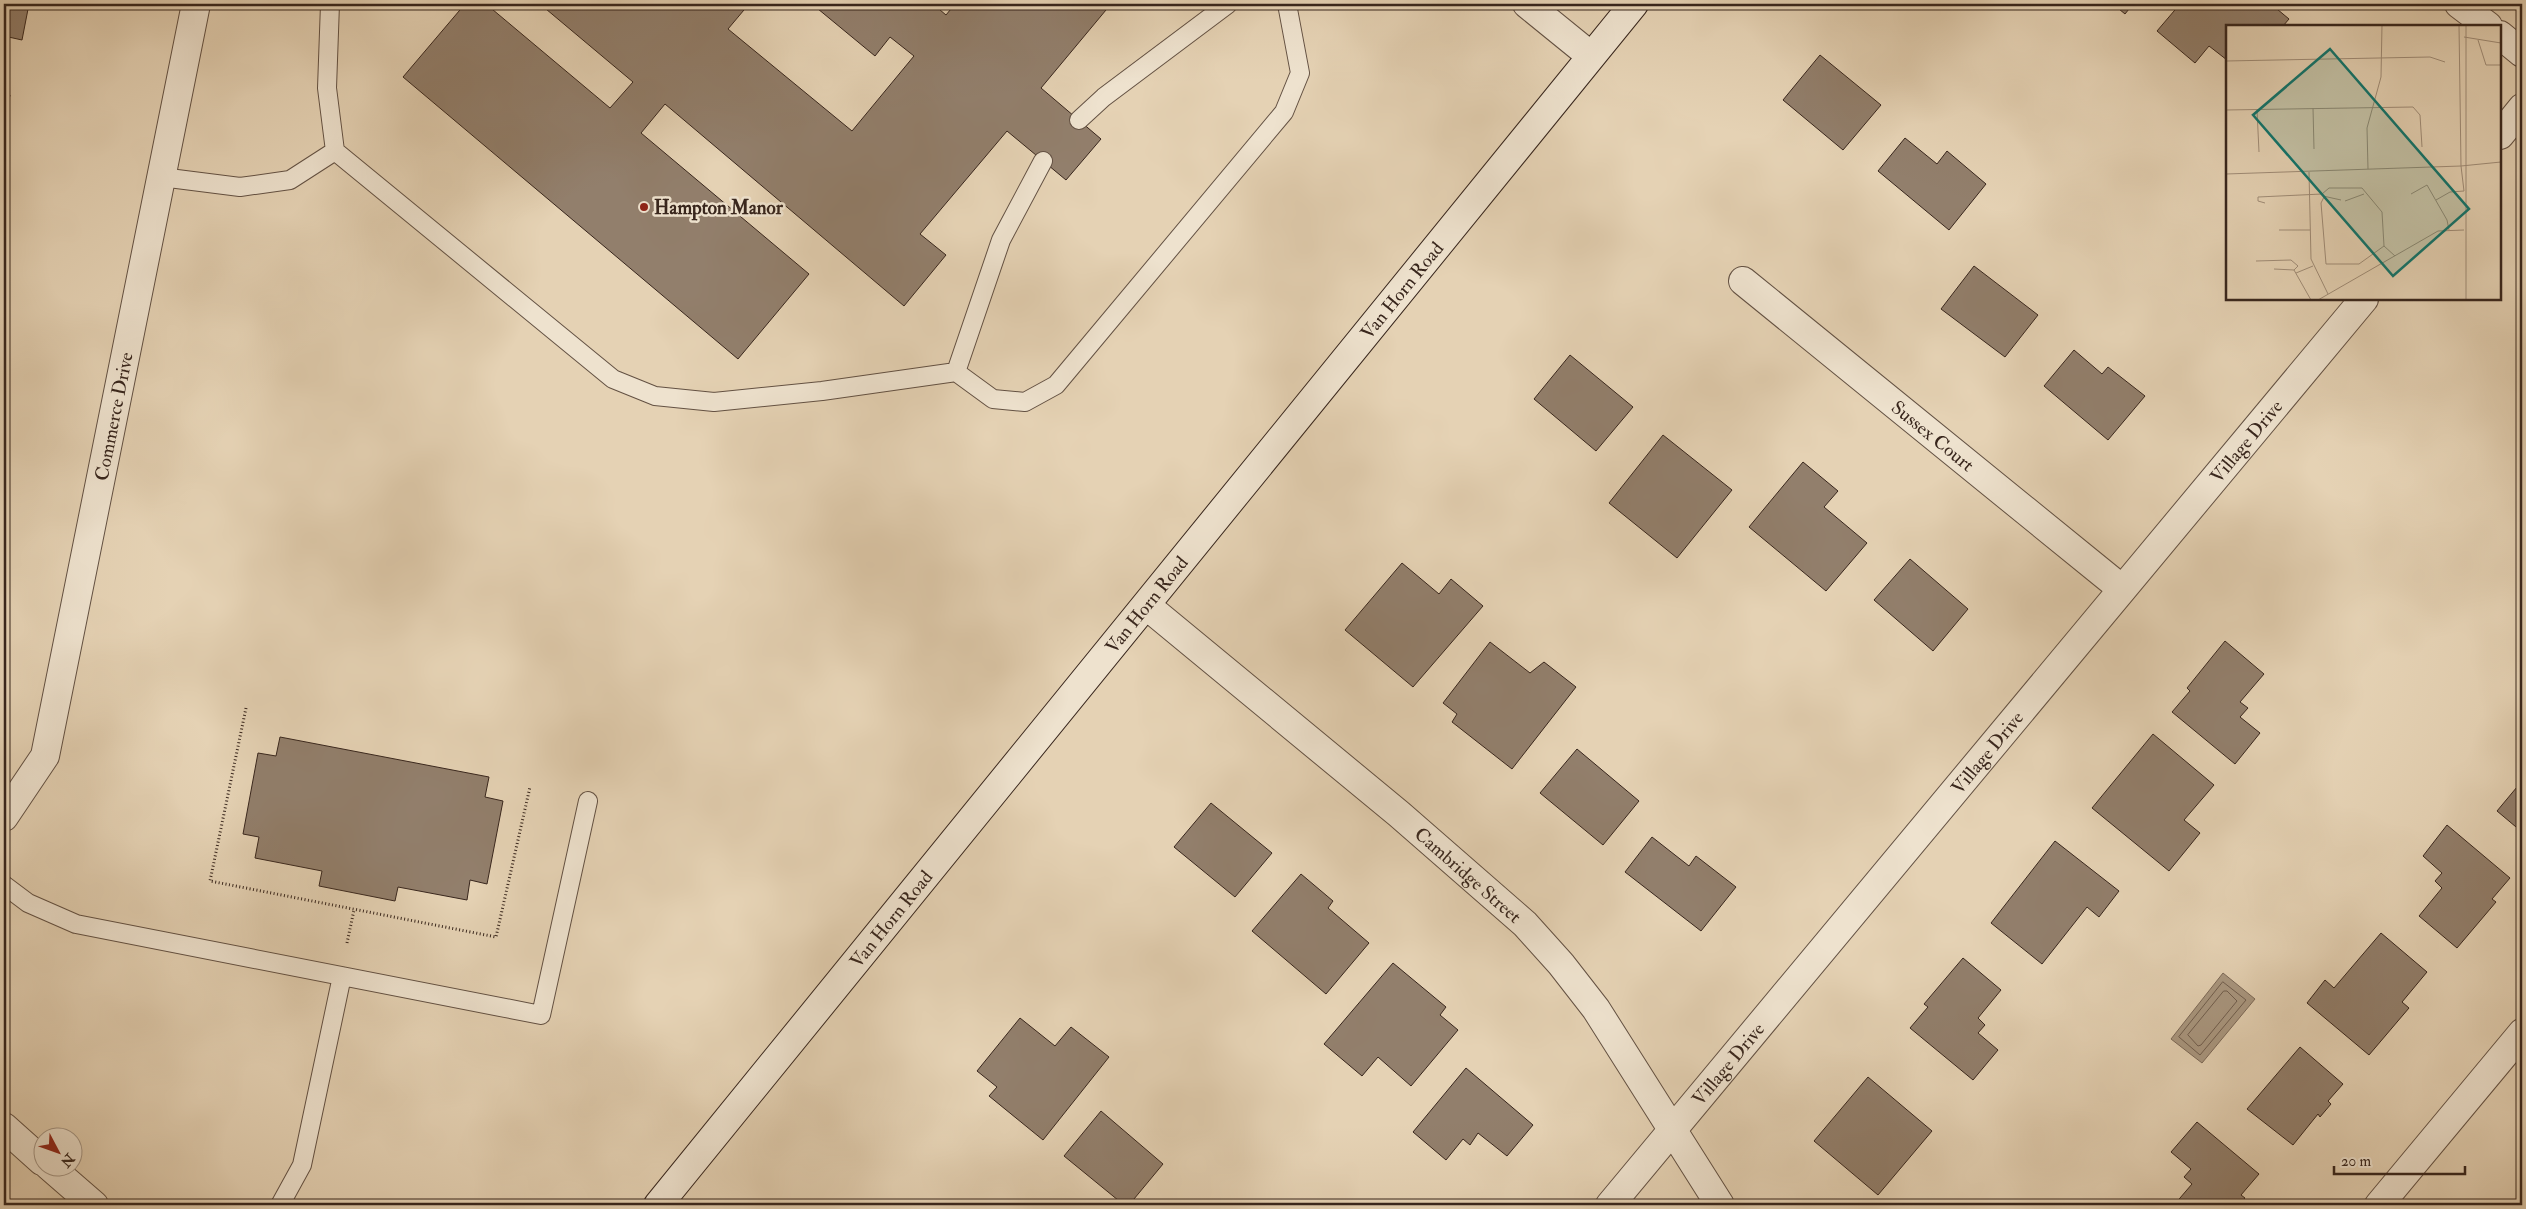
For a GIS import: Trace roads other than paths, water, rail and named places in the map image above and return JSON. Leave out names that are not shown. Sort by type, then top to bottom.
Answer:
[{"type":"street","name":"Commerce Drive","points":[[4,817],[45,756],[196,4]]},
{"type":"street","points":[[1527,4],[1591,56]]},
{"type":"street","name":"Van Horn Road","points":[[658,1205],[1147,606],[1634,4]]},
{"type":"street","points":[[2460,4],[2487,25]]},
{"type":"street","points":[[2501,36],[2522,53]]},
{"type":"street","points":[[2501,134],[2522,108]]},
{"type":"street","name":"Sussex Court","points":[[1743,281],[2122,589]]},
{"type":"street","name":"Village Drive","points":[[1610,1205],[2363,300]]},
{"type":"street","name":"Cambridge Street","points":[[1147,606],[1399,814],[1525,924],[1561,964],[1596,1009],[1720,1205]]},
{"type":"street","points":[[2379,1205],[2522,1033]]},
{"type":"street","points":[[4,1127],[32,1152]]},
{"type":"street","points":[[61,1176],[94,1205]]},
{"type":"lane","points":[[330,4],[327,88],[335,151],[613,379],[654,396],[714,402],[956,372],[992,399],[1025,402],[1056,385],[1284,112],[1300,73],[1287,4]]},
{"type":"lane","points":[[1079,120],[1104,97],[1228,4]]},
{"type":"lane","points":[[162,177],[240,187],[290,180],[335,151]]},
{"type":"lane","points":[[956,372],[1000,240],[1043,161]]},
{"type":"lane","points":[[4,885],[28,903],[76,924],[541,1014],[588,801]]},
{"type":"lane","points":[[280,1205],[302,1165],[342,976]]},
{"type":"water","points":[[2223,973],[2255,999],[2202,1063],[2171,1039]]},
{"type":"place","name":"Hampton Manor","points":[[644,207]]}]
